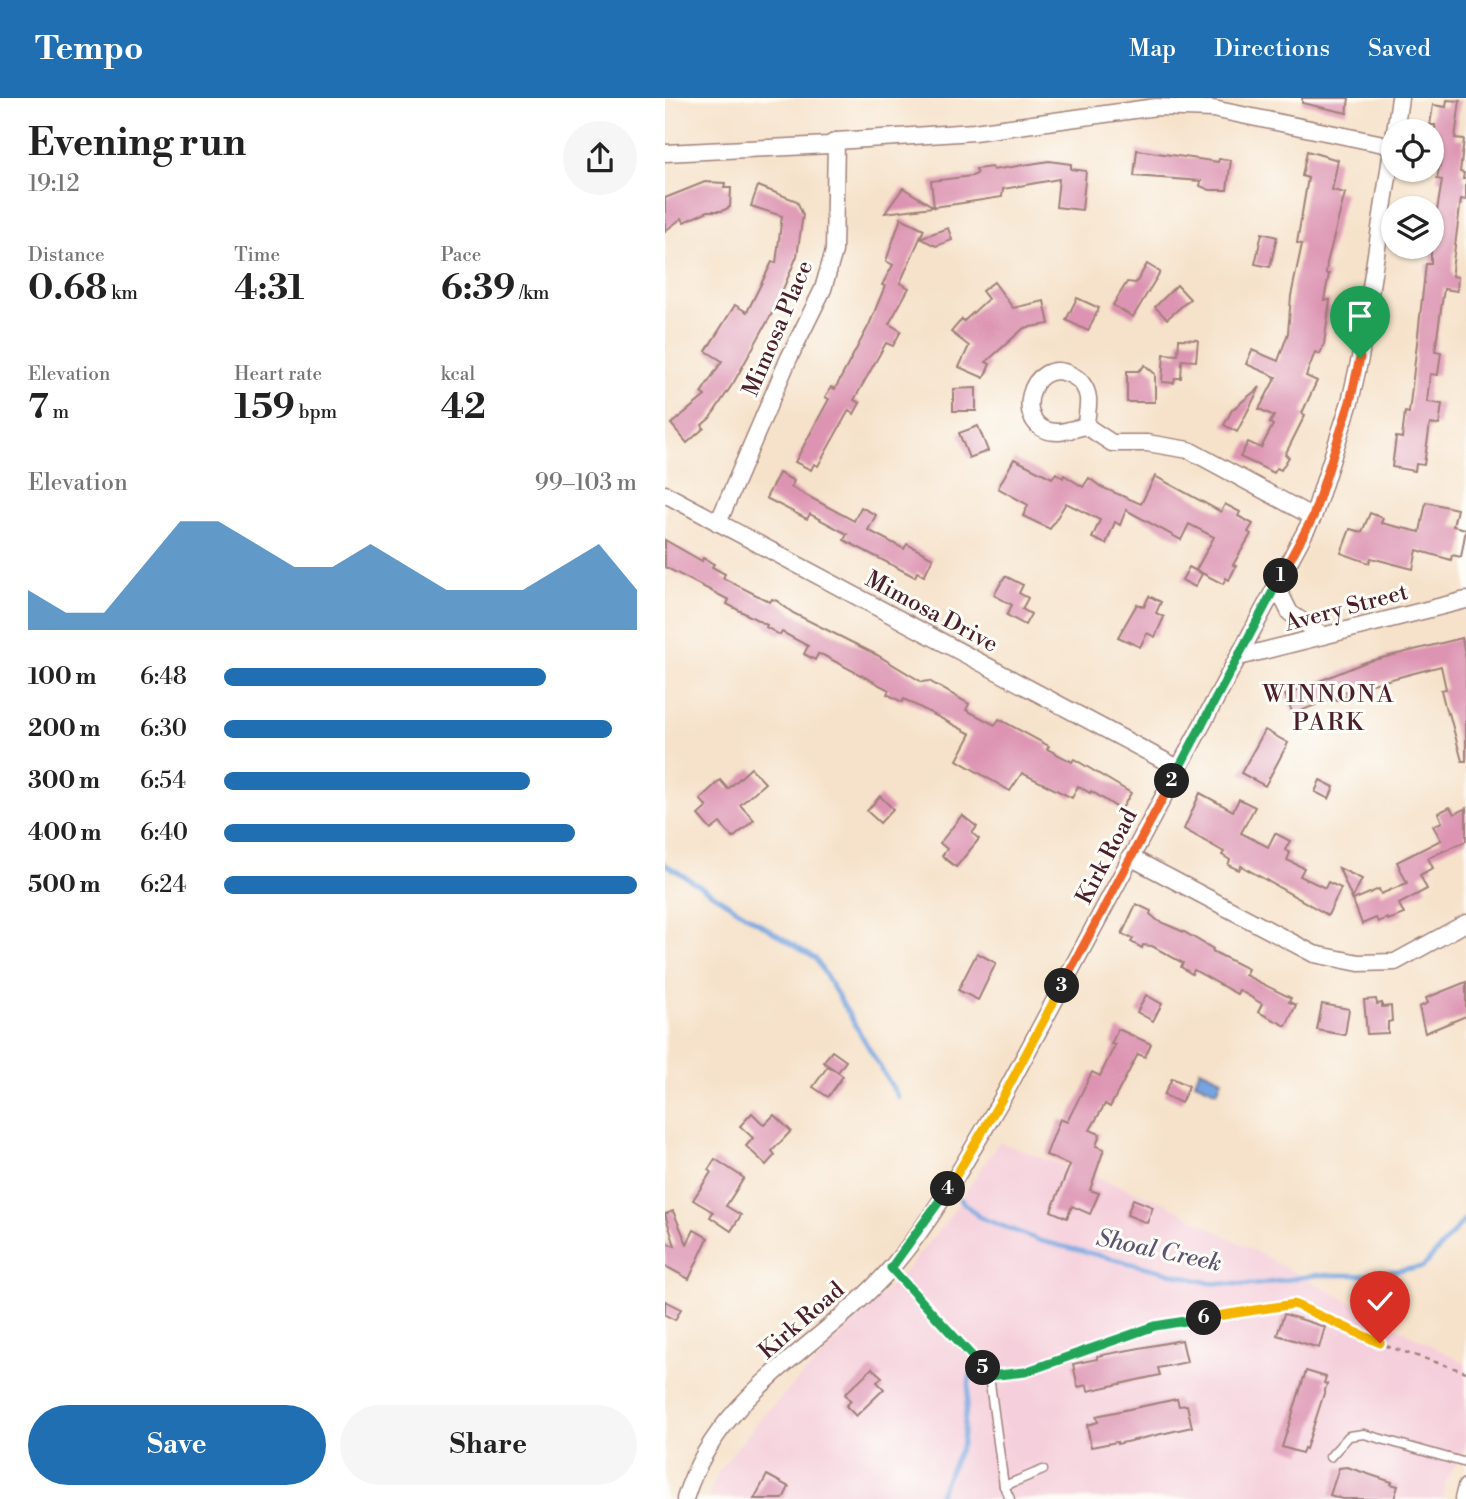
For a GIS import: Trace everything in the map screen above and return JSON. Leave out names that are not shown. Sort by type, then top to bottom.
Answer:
[{"type":"street","points":[[1397,119],[1400,98]]},
{"type":"street","points":[[665,153],[829,145],[836,141],[974,132],[1156,107],[1213,109],[1381,143]]},
{"type":"street","name":"Mimosa Place","points":[[718,523],[789,358],[823,289],[834,251],[836,141]]},
{"type":"street","name":"Kirk Road","points":[[685,1499],[703,1453],[734,1412],[891,1268],[941,1200],[996,1108],[1239,657],[1313,517],[1350,402],[1360,358],[1387,182]]},
{"type":"street","points":[[1086,426],[1112,443],[1147,443],[1189,450],[1313,517]]},
{"type":"street","name":"Mimosa Drive","points":[[665,494],[1178,768]]},
{"type":"street","points":[[1276,584],[1290,613],[1324,636]]},
{"type":"street","name":"Avery Street","points":[[1239,657],[1466,600]]},
{"type":"street","points":[[1131,857],[1314,954],[1359,963],[1395,962],[1466,923]]},
{"type":"street","points":[[1463,1499],[1466,1487]]},
{"type":"lane","points":[[891,1268],[989,1376],[1004,1486],[1010,1499]]},
{"type":"lane","points":[[989,1376],[1025,1372]]},
{"type":"lane","points":[[1330,1457],[1349,1436],[1364,1434],[1466,1463]]},
{"type":"lane","points":[[1004,1486],[1043,1470]]},
{"type":"path","points":[[1025,1372],[1155,1326],[1294,1304],[1380,1343],[1466,1372]]},
{"type":"shaded area","points":[[999,1142],[1163,1202],[1466,1364],[1466,1446],[1446,1481],[1442,1499],[708,1499],[719,1470],[760,1419],[908,1268],[945,1223]]},
{"type":"water","points":[[1200,1069],[1222,1079],[1217,1092],[1195,1082]]},
{"type":"building","points":[[1302,98],[1349,98],[1347,113],[1302,103]]},
{"type":"building","points":[[1447,100],[1460,101],[1455,138],[1464,139],[1460,172],[1464,173],[1463,179],[1466,179],[1466,200],[1461,199],[1452,270],[1453,276],[1458,277],[1457,291],[1444,289],[1435,351],[1441,352],[1438,375],[1430,374],[1427,402],[1442,404],[1439,425],[1430,424],[1424,465],[1416,464],[1415,471],[1392,467],[1396,437],[1402,438],[1405,412],[1409,413],[1426,264],[1431,264],[1431,259],[1444,259],[1444,196],[1439,196],[1442,182],[1444,182],[1444,119],[1431,119],[1433,105],[1446,107]]},
{"type":"building","points":[[1137,150],[1218,162],[1219,159],[1231,160],[1227,190],[1210,190],[1200,186],[1201,181],[1134,176]]},
{"type":"building","points":[[1307,151],[1338,160],[1332,190],[1345,193],[1327,263],[1326,274],[1329,274],[1324,300],[1330,300],[1324,344],[1320,354],[1315,352],[1306,376],[1317,381],[1302,413],[1305,415],[1285,455],[1289,457],[1281,470],[1277,468],[1274,473],[1240,457],[1248,442],[1261,448],[1273,425],[1270,423],[1274,416],[1259,409],[1276,377],[1246,364],[1252,350],[1278,361],[1288,333],[1291,296],[1302,244],[1297,243],[1308,178],[1302,176]]},
{"type":"building","points":[[1049,161],[1071,164],[1071,169],[1086,171],[1082,210],[1056,207],[1059,179],[1003,189],[1002,197],[934,207],[931,181],[972,176],[977,174],[976,169],[992,167],[993,170]]},
{"type":"building","points":[[705,182],[725,183],[724,188],[731,188],[730,207],[722,211],[708,211],[684,222],[682,218],[665,231],[665,198]]},
{"type":"building","points":[[758,186],[797,201],[803,215],[797,256],[776,306],[734,382],[710,418],[702,425],[704,428],[687,443],[671,424],[705,396],[701,393],[722,361],[706,351],[735,305],[747,312],[772,262],[776,263],[782,216],[751,206]]},
{"type":"building","points":[[903,188],[934,207],[885,213]]},
{"type":"building","points":[[901,218],[924,229],[900,283],[909,288],[889,324],[901,331],[893,346],[886,343],[854,400],[860,403],[854,414],[849,410],[818,466],[814,464],[811,470],[795,462],[829,399],[825,397],[831,387],[835,389],[869,325],[885,286],[882,285],[893,265],[886,261]]},
{"type":"building","points":[[948,228],[952,240],[936,246],[920,238]]},
{"type":"building","points":[[1262,233],[1277,237],[1270,267],[1255,264]]},
{"type":"building","points":[[1147,264],[1160,272],[1133,317],[1113,305],[1127,282],[1136,283]]},
{"type":"building","points":[[994,282],[1013,308],[1044,301],[1049,324],[1024,328],[986,362],[990,364],[984,378],[959,367],[969,346],[951,332],[962,319],[964,321],[988,299],[982,291]]},
{"type":"building","points":[[1177,285],[1190,299],[1167,319],[1155,307]]},
{"type":"building","points":[[1077,298],[1099,308],[1088,331],[1066,320]]},
{"type":"building","points":[[1179,339],[1198,340],[1196,361],[1182,360],[1181,378],[1175,378],[1174,383],[1162,382],[1164,354],[1178,355]]},
{"type":"building","points":[[1145,365],[1155,374],[1155,402],[1127,402],[1127,371],[1139,371]]},
{"type":"building","points":[[1260,387],[1237,432],[1224,425],[1232,410]]},
{"type":"building","points":[[976,388],[976,411],[953,411],[953,389]]},
{"type":"building","points":[[978,426],[988,451],[969,458],[959,433]]},
{"type":"building","points":[[1014,459],[1052,478],[1056,473],[1063,478],[1064,475],[1083,487],[1089,478],[1101,487],[1141,504],[1155,476],[1221,512],[1225,504],[1240,512],[1238,516],[1253,524],[1248,532],[1251,534],[1233,565],[1236,566],[1229,580],[1226,578],[1223,584],[1196,570],[1214,537],[1189,524],[1181,540],[1126,510],[1120,525],[1115,522],[1106,544],[1092,538],[1100,520],[1066,503],[1050,529],[1023,516],[1028,505],[998,488]]},
{"type":"building","points":[[779,473],[794,481],[791,487],[854,521],[861,507],[876,515],[868,530],[904,549],[907,544],[933,558],[924,576],[917,572],[915,577],[844,540],[847,534],[810,514],[807,519],[766,498]]},
{"type":"building","points":[[1426,502],[1457,509],[1453,526],[1466,529],[1461,557],[1452,555],[1451,560],[1417,550],[1413,569],[1371,558],[1369,563],[1341,553],[1350,529],[1362,532],[1370,513],[1383,518],[1381,523],[1420,532]]},
{"type":"building","points":[[665,540],[702,561],[703,558],[714,564],[712,567],[725,574],[723,578],[770,602],[772,599],[777,601],[793,613],[877,655],[922,682],[929,681],[969,704],[966,710],[995,725],[999,719],[1049,746],[1047,749],[1072,762],[1074,759],[1131,793],[1121,810],[1078,786],[1072,798],[1022,773],[1010,791],[957,760],[971,734],[904,699],[902,702],[887,694],[889,690],[823,655],[818,654],[815,660],[804,654],[808,646],[782,632],[780,635],[727,604],[729,600],[665,567]]},
{"type":"building","points":[[1189,567],[1202,574],[1195,587],[1182,580]]},
{"type":"building","points":[[1005,576],[1023,585],[1019,593],[1028,598],[1022,609],[1031,614],[1025,625],[1007,615],[1012,605],[994,595]]},
{"type":"building","points":[[1149,596],[1161,602],[1156,613],[1164,617],[1155,637],[1147,633],[1140,647],[1118,637],[1137,604],[1144,607]]},
{"type":"building","points":[[1462,638],[1466,659],[1466,761],[1462,761],[1449,713],[1447,714],[1441,690],[1446,689],[1441,666],[1346,691],[1347,697],[1336,700],[1335,697],[1293,714],[1285,695],[1366,662]]},
{"type":"building","points":[[1265,730],[1288,743],[1265,786],[1241,773]]},
{"type":"building","points":[[751,768],[765,783],[740,805],[754,820],[733,838],[720,823],[711,830],[698,815],[707,807],[700,799],[720,780],[728,789]]},
{"type":"building","points":[[1320,780],[1334,787],[1329,799],[1315,792]]},
{"type":"building","points":[[1200,793],[1233,811],[1239,799],[1255,807],[1241,833],[1268,847],[1275,833],[1290,841],[1285,850],[1290,853],[1287,860],[1304,868],[1300,876],[1325,888],[1328,882],[1341,888],[1328,915],[1241,866],[1239,870],[1228,865],[1230,860],[1222,855],[1224,852],[1184,829]]},
{"type":"building","points":[[880,796],[893,809],[880,823],[867,811]]},
{"type":"building","points":[[1450,807],[1454,814],[1466,808],[1466,841],[1428,858],[1433,868],[1420,875],[1427,889],[1399,904],[1404,914],[1378,922],[1376,918],[1362,924],[1353,900],[1379,889],[1381,894],[1407,883],[1397,862],[1441,840],[1433,826],[1442,822],[1438,813]]},
{"type":"building","points":[[962,815],[977,827],[972,833],[979,839],[956,867],[942,856],[947,849],[940,843]]},
{"type":"building","points":[[1339,868],[1362,879],[1352,899]]},
{"type":"building","points":[[1136,904],[1151,911],[1150,914],[1158,921],[1184,932],[1213,949],[1212,951],[1248,969],[1245,975],[1291,998],[1289,1002],[1296,1005],[1286,1026],[1258,1012],[1262,1004],[1239,990],[1237,994],[1194,970],[1192,974],[1181,967],[1183,963],[1152,946],[1143,945],[1142,948],[1131,942],[1133,939],[1122,934]]},
{"type":"building","points":[[977,953],[996,963],[978,1000],[958,990]]},
{"type":"building","points":[[1466,982],[1466,1016],[1425,1033],[1419,1007],[1428,1003],[1426,998]]},
{"type":"building","points":[[1146,995],[1162,1004],[1153,1021],[1137,1012]]},
{"type":"building","points":[[1376,999],[1377,1004],[1382,1003],[1382,1007],[1391,1006],[1392,1021],[1388,1022],[1388,1033],[1367,1034],[1364,1000]]},
{"type":"building","points":[[1322,1004],[1349,1009],[1345,1035],[1317,1030]]},
{"type":"building","points":[[1118,1029],[1151,1044],[1145,1057],[1138,1054],[1110,1107],[1105,1104],[1090,1130],[1100,1134],[1096,1146],[1104,1149],[1090,1190],[1099,1193],[1090,1214],[1072,1206],[1067,1218],[1051,1211],[1070,1165],[1046,1155],[1060,1119],[1067,1122],[1092,1072],[1100,1076],[1115,1045],[1111,1044]]},
{"type":"building","points":[[832,1051],[846,1061],[838,1072],[823,1062]]},
{"type":"building","points":[[828,1066],[843,1076],[828,1097],[813,1087]]},
{"type":"building","points":[[1172,1078],[1189,1086],[1181,1103],[1164,1095]]},
{"type":"building","points":[[752,1113],[764,1125],[774,1115],[791,1131],[772,1151],[775,1155],[766,1165],[746,1146],[753,1138],[740,1126]]},
{"type":"building","points":[[715,1159],[744,1178],[726,1206],[741,1215],[731,1231],[710,1217],[713,1212],[693,1200],[711,1172],[708,1170]]},
{"type":"building","points":[[1133,1199],[1153,1207],[1147,1223],[1127,1215]]},
{"type":"building","points":[[673,1211],[687,1244],[694,1230],[708,1238],[689,1279],[665,1266],[665,1243],[675,1246],[665,1214]]},
{"type":"building","points":[[665,1301],[681,1309],[675,1320],[665,1315]]},
{"type":"building","points":[[1284,1314],[1325,1327],[1319,1348],[1277,1335]]},
{"type":"building","points":[[1182,1340],[1187,1362],[1158,1368],[1160,1375],[1088,1391],[1087,1385],[1078,1387],[1073,1364],[1097,1359],[1097,1356]]},
{"type":"building","points":[[872,1368],[882,1377],[877,1382],[884,1389],[856,1416],[846,1406],[851,1401],[845,1394]]},
{"type":"building","points":[[1306,1371],[1326,1377],[1324,1383],[1327,1384],[1306,1449],[1304,1448],[1302,1453],[1282,1447]]},
{"type":"building","points":[[1177,1399],[1179,1406],[1187,1405],[1192,1427],[1117,1444],[1091,1447],[1087,1425],[1098,1422],[1096,1416]]},
{"type":"building","points":[[1347,1467],[1398,1486],[1394,1499],[1342,1499],[1330,1495],[1339,1468]]},
{"type":"building","points":[[767,1475],[789,1487],[783,1499],[754,1499]]},
{"type":"waterway","name":"Shoal Creek","points":[[665,864],[816,959],[898,1097]]},
{"type":"waterway","name":"Shoal Creek","points":[[960,1199],[979,1217],[1041,1241],[1210,1283],[1254,1285],[1316,1275],[1362,1275],[1423,1267],[1466,1218]]},
{"type":"waterway","points":[[937,1499],[962,1445],[970,1375]]},
{"type":"district","name":"WINNONA PARK","points":[[1329,708]]},
{"type":"route","points":[[1360,358],[1350,402],[1313,517],[1003,1097],[960,1171],[915,1238],[891,1268],[954,1334],[989,1376],[1025,1372],[1155,1326],[1294,1304],[1380,1343]]}]
